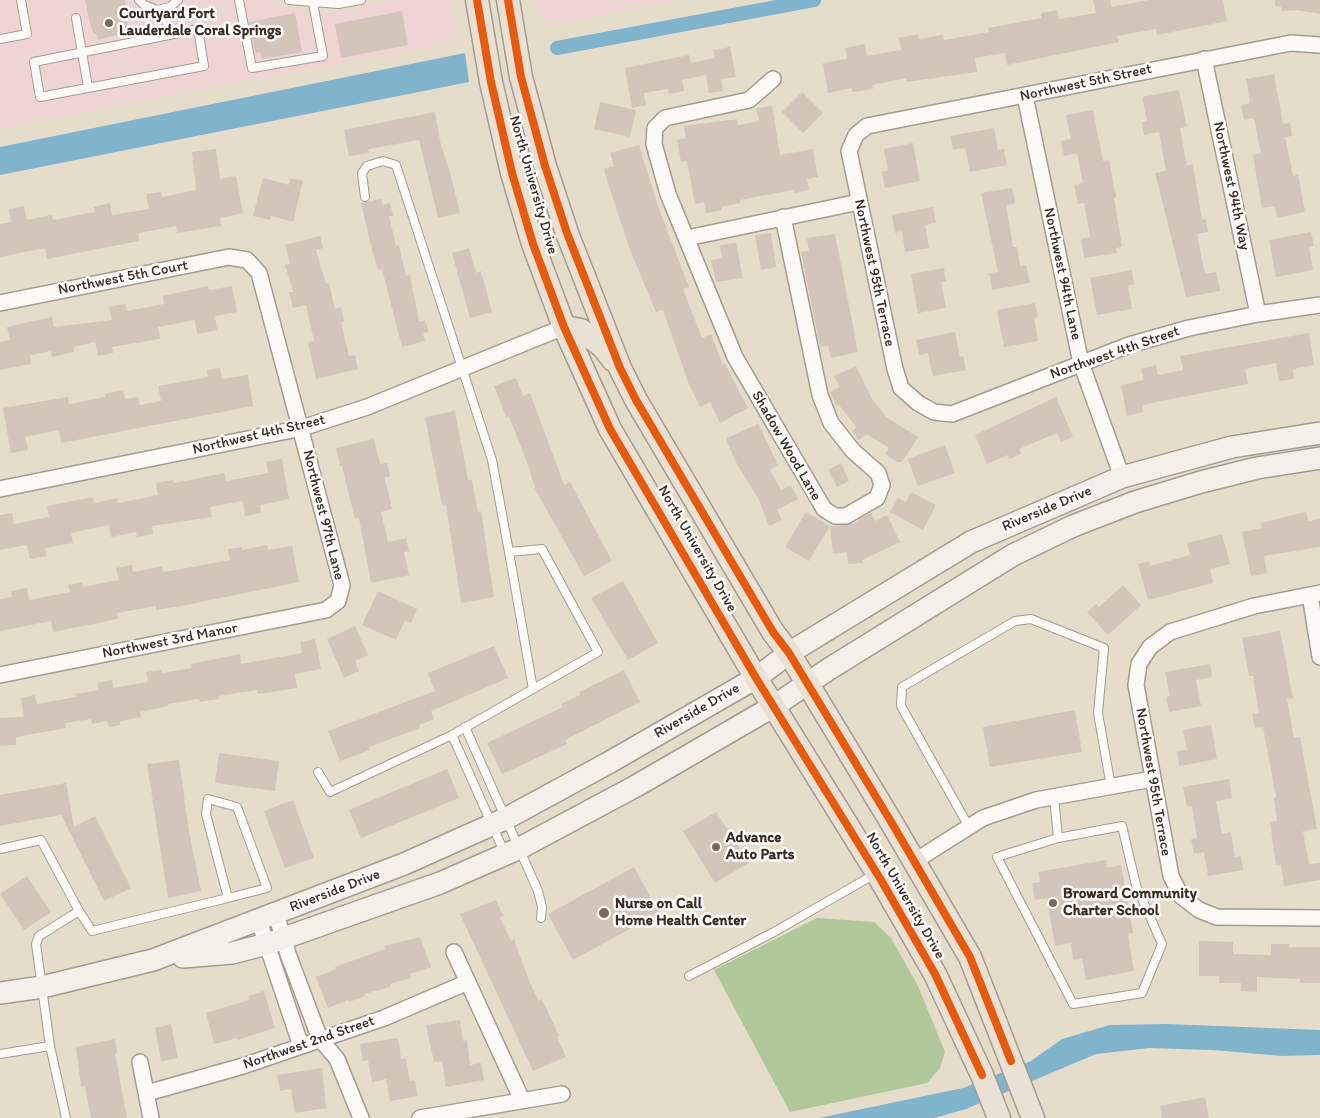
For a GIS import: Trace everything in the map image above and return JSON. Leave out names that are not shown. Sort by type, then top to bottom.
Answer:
[{"type":"main road","name":"North University Drive","points":[[477,0],[491,82],[512,172],[533,244],[564,327],[610,429],[756,678],[876,873],[935,974],[982,1075],[996,1111]]},
{"type":"main road","name":"North University Drive","points":[[508,0],[521,77],[545,166],[566,233],[620,368],[636,400],[773,632],[789,653],[915,861],[970,957],[1033,1118]]},
{"type":"main road","points":[[564,327],[581,330],[603,347],[620,368]]},
{"type":"street","name":"Northwest 5th Street","points":[[856,135],[867,126],[1204,59],[1291,43],[1320,46]]},
{"type":"street","name":"Northwest 94th Way","points":[[1204,59],[1258,314]]},
{"type":"street","name":"Shadow Wood Lane","points":[[773,79],[749,100],[665,118],[655,128],[654,144],[666,186],[735,357],[773,425],[824,509],[835,516],[846,516],[877,498],[882,485],[878,472],[854,451],[830,423],[820,395],[783,217]]},
{"type":"street","name":"Northwest 94th Lane","points":[[1024,96],[1081,363],[1122,477]]},
{"type":"street","name":"Northwest 95th Terrace","points":[[856,135],[849,150],[895,369],[901,388],[918,404]]},
{"type":"street","points":[[687,238],[859,202]]},
{"type":"street","name":"Northwest 5th Court","points":[[0,303],[229,257],[246,260]]},
{"type":"street","name":"Northwest 97th Lane","points":[[246,260],[259,273],[302,428],[342,585],[338,601]]},
{"type":"street","name":"Northwest 4th Street","points":[[918,404],[934,412],[952,414],[1129,345],[1181,330],[1258,314],[1320,305]]},
{"type":"street","name":"Northwest 4th Street","points":[[0,489],[302,428],[367,407],[564,327]]},
{"type":"street","name":"Riverside Drive","points":[[0,993],[42,987],[153,960],[404,864],[499,821],[610,762],[756,678],[789,653],[971,542],[1122,477],[1232,447],[1320,433]]},
{"type":"street","name":"Riverside Drive","points":[[153,960],[232,953],[275,941],[440,883],[513,851],[636,786],[774,706],[806,683],[1013,555],[1073,526],[1135,502],[1201,482],[1257,468],[1320,458]]},
{"type":"street","name":"Northwest 95th Terrace","points":[[1315,594],[1254,606],[1170,632],[1150,647],[1139,664],[1136,685],[1171,876],[1182,896],[1199,910],[1217,916],[1320,918]]},
{"type":"street","points":[[1315,594],[1320,657]]},
{"type":"street","name":"Northwest 3rd Manor","points":[[0,675],[326,610],[338,601]]},
{"type":"street","points":[[915,861],[983,818],[1036,800],[1152,779]]},
{"type":"street","points":[[267,917],[275,941],[300,1046]]},
{"type":"street","points":[[275,941],[320,1039],[337,1060],[361,1118]]},
{"type":"street","points":[[454,952],[522,1100]]},
{"type":"street","name":"Northwest 2nd Street","points":[[147,1093],[243,1066],[384,1018],[468,982]]},
{"type":"street","points":[[140,1062],[152,1118]]},
{"type":"street","points":[[420,1118],[562,1094]]},
{"type":"lane","points":[[0,39],[27,34],[21,0]]},
{"type":"lane","points":[[139,0],[150,9],[164,10],[178,0]]},
{"type":"lane","points":[[238,0],[252,68],[323,56],[313,4]]},
{"type":"lane","points":[[289,0],[313,4],[338,4],[361,0]]},
{"type":"lane","points":[[164,10],[168,35]]},
{"type":"lane","points":[[76,18],[88,88]]},
{"type":"lane","points":[[198,29],[204,66],[40,96],[34,62],[81,52],[198,29]]},
{"type":"lane","points":[[365,197],[362,173],[367,166],[383,161],[396,165],[492,460],[533,689]]},
{"type":"lane","points":[[318,772],[330,792],[452,735],[598,652],[542,549],[509,552]]},
{"type":"lane","points":[[969,827],[901,706],[902,687],[1015,621],[1031,619],[1104,648],[1098,713],[1111,787]]},
{"type":"lane","points":[[465,727],[499,821],[513,851]]},
{"type":"lane","points":[[452,735],[499,821],[513,851],[538,891],[542,907],[541,918]]},
{"type":"lane","points":[[1054,797],[1058,838]]},
{"type":"lane","points":[[0,849],[42,840],[79,911],[92,931],[228,898],[267,888],[237,807],[208,799],[206,814],[228,898]]},
{"type":"lane","points":[[1122,826],[1136,884],[1162,944],[1142,993],[1073,1004],[997,858],[1058,838],[1122,826]]},
{"type":"lane","points":[[689,976],[774,932],[876,873]]},
{"type":"lane","points":[[66,1118],[50,1046],[36,944],[39,936],[79,911]]},
{"type":"lane","points":[[0,1054],[50,1046]]},
{"type":"shaded area","points":[[0,0],[264,0],[307,12],[330,13],[394,0],[450,0],[458,41],[0,128]]},
{"type":"shaded area","points":[[534,0],[674,0],[547,26]]},
{"type":"green space","points":[[817,918],[874,922],[891,938],[918,986],[945,1052],[940,1068],[927,1083],[790,1112],[714,970]]},
{"type":"water","points":[[465,53],[469,82],[0,175],[0,147]]},
{"type":"water","points":[[1167,1024],[1320,1030],[1320,1055],[1282,1056],[1212,1050],[1149,1048],[1096,1054],[966,1109],[934,1118],[819,1118],[963,1088],[1031,1061],[1062,1039],[1110,1025]]},
{"type":"building","name":"Courtyard Fort Lauderdale Coral Springs","points":[[85,0],[125,0],[129,19],[127,19],[128,32],[98,40],[97,34],[94,34],[91,27]]},
{"type":"building","points":[[1093,0],[1110,0],[1111,7],[1149,0],[1223,0],[1227,21],[1157,35],[1156,29],[1117,36],[1119,42],[1007,65],[1005,53],[975,58],[977,72],[906,82],[906,78],[872,85],[873,89],[852,92],[852,88],[828,93],[823,63],[847,59],[845,48],[865,44],[867,56],[901,50],[899,38],[918,34],[919,39],[943,35],[944,40],[989,32],[988,28],[1041,18],[1041,13],[1057,10],[1059,19],[1096,13]]},
{"type":"building","points":[[1275,0],[1320,0],[1320,14],[1297,10],[1282,11],[1281,7],[1275,6]]},
{"type":"building","points":[[402,11],[408,45],[341,58],[335,24]]},
{"type":"building","points":[[295,13],[302,52],[262,59],[260,52],[255,53],[249,22]]},
{"type":"building","points":[[730,47],[736,77],[721,79],[723,91],[709,93],[706,75],[682,80],[684,91],[669,94],[668,89],[644,93],[646,105],[632,108],[625,68],[689,55],[691,63],[715,58],[713,50]]},
{"type":"building","points":[[1274,74],[1283,124],[1290,123],[1292,136],[1285,137],[1293,176],[1298,175],[1305,212],[1277,218],[1275,206],[1262,208],[1253,155],[1261,153],[1254,118],[1244,120],[1241,105],[1250,103],[1246,79]]},
{"type":"building","points":[[1179,90],[1187,127],[1180,128],[1187,166],[1193,164],[1202,220],[1206,219],[1208,232],[1197,234],[1205,274],[1216,272],[1220,291],[1186,297],[1155,173],[1166,171],[1159,132],[1144,135],[1142,122],[1147,121],[1142,97]]},
{"type":"building","points":[[802,92],[823,113],[803,133],[782,112]]},
{"type":"building","points":[[600,102],[636,110],[630,137],[594,129]]},
{"type":"building","points":[[772,106],[780,155],[813,149],[818,177],[807,179],[809,190],[794,193],[793,190],[740,200],[740,203],[721,207],[722,210],[706,213],[704,202],[695,204],[687,161],[681,162],[677,140],[686,138],[684,126],[737,119],[738,125],[759,121],[756,108]]},
{"type":"building","points":[[1093,110],[1103,161],[1109,160],[1122,247],[1116,248],[1117,253],[1084,258],[1081,239],[1090,237],[1084,203],[1078,204],[1074,185],[1083,183],[1077,153],[1064,156],[1061,141],[1071,139],[1066,115]]},
{"type":"building","points":[[435,112],[441,146],[460,213],[438,218],[419,140],[368,149],[369,153],[349,156],[344,130]]},
{"type":"building","points":[[994,128],[998,150],[1004,149],[1007,165],[970,172],[965,148],[953,150],[950,136]]},
{"type":"building","points":[[913,143],[920,181],[885,188],[882,172],[888,171],[884,149]]},
{"type":"building","points":[[639,145],[659,209],[689,287],[683,289],[702,338],[711,334],[723,365],[725,364],[748,408],[720,423],[710,402],[700,407],[688,382],[663,310],[656,312],[630,250],[607,180],[604,169],[614,166],[610,153]]},
{"type":"building","points":[[216,149],[220,179],[236,176],[243,213],[220,218],[221,226],[177,233],[176,226],[138,233],[139,241],[47,259],[45,248],[0,257],[0,224],[11,222],[9,209],[24,206],[27,220],[52,215],[53,220],[95,212],[94,207],[110,203],[112,215],[149,209],[146,194],[161,192],[162,197],[196,190],[192,152]]},
{"type":"building","points":[[263,178],[289,185],[290,178],[303,181],[293,222],[271,216],[270,220],[253,216]]},
{"type":"building","points":[[1012,188],[1015,203],[1006,205],[1013,247],[1017,247],[1020,266],[1026,265],[1030,283],[992,290],[989,273],[998,272],[981,193]]},
{"type":"building","points":[[381,199],[383,205],[390,203],[393,216],[389,216],[396,246],[399,245],[406,276],[410,275],[419,322],[425,320],[429,332],[423,333],[425,341],[402,347],[382,269],[378,270],[371,246],[361,203]]},
{"type":"building","points":[[933,207],[936,223],[925,225],[929,248],[905,252],[902,231],[895,233],[892,215]]},
{"type":"building","points":[[1311,232],[1314,246],[1309,247],[1313,270],[1276,277],[1269,240]]},
{"type":"building","points":[[771,233],[776,267],[761,270],[755,235]]},
{"type":"building","points":[[835,234],[858,352],[831,358],[828,346],[820,347],[801,252],[809,251],[807,238]]},
{"type":"building","points":[[320,236],[323,248],[316,250],[326,284],[329,283],[335,309],[341,307],[344,321],[341,322],[349,356],[355,355],[358,369],[316,379],[308,342],[314,341],[306,305],[293,308],[289,292],[293,292],[285,265],[290,264],[285,245]]},
{"type":"building","points":[[736,243],[743,278],[716,282],[711,260],[722,258],[720,245]]},
{"type":"building","points":[[469,248],[476,273],[481,271],[492,312],[470,318],[452,253]]},
{"type":"building","points":[[944,268],[946,281],[941,282],[946,308],[918,313],[911,274]]},
{"type":"building","points":[[1132,270],[1134,284],[1128,285],[1132,309],[1097,315],[1090,278]]},
{"type":"building","points":[[208,286],[209,290],[232,286],[237,312],[215,316],[217,330],[197,334],[195,320],[158,327],[160,339],[112,347],[113,353],[98,356],[95,342],[73,347],[74,352],[52,357],[51,351],[30,355],[31,364],[0,370],[0,342],[10,340],[7,327],[52,317],[54,327],[112,320],[109,307],[125,304],[127,311],[164,304],[163,296]]},
{"type":"building","points":[[1035,303],[1038,317],[1034,318],[1038,341],[1004,347],[997,310]]},
{"type":"building","points":[[955,332],[960,357],[963,356],[966,370],[933,376],[928,353],[919,355],[916,340]]},
{"type":"building","points":[[1309,333],[1314,365],[1293,369],[1294,379],[1279,381],[1276,363],[1245,369],[1248,384],[1142,405],[1143,412],[1127,416],[1121,385],[1144,380],[1141,369],[1156,365],[1158,375],[1183,370],[1180,356]]},
{"type":"building","points":[[856,366],[872,399],[886,417],[918,437],[902,462],[897,462],[885,454],[889,448],[867,434],[859,440],[852,431],[856,427],[839,405],[836,406],[830,392],[840,387],[834,376]]},
{"type":"building","points":[[220,368],[222,379],[248,375],[253,406],[61,443],[59,430],[25,437],[28,450],[11,453],[3,408],[68,397],[69,404],[105,397],[105,394],[123,390],[125,399],[138,397],[140,405],[161,401],[158,386],[208,377],[207,370]]},
{"type":"building","points":[[516,378],[523,396],[530,393],[564,485],[570,482],[612,561],[584,576],[536,491],[509,416],[506,417],[494,386]]},
{"type":"building","points":[[1056,397],[1073,437],[1061,442],[1057,433],[1019,449],[1021,454],[1009,459],[1008,455],[987,464],[975,435]]},
{"type":"building","points":[[455,411],[468,480],[472,480],[478,512],[481,511],[494,597],[461,603],[446,504],[442,505],[425,417]]},
{"type":"building","points":[[758,424],[778,465],[770,470],[781,490],[791,485],[798,499],[777,510],[782,520],[769,526],[759,500],[737,464],[727,442],[727,438]]},
{"type":"building","points":[[374,439],[380,464],[387,463],[390,476],[385,478],[392,509],[381,512],[388,542],[406,538],[409,551],[404,552],[409,575],[371,583],[359,518],[355,519],[336,448]]},
{"type":"building","points":[[945,445],[955,473],[918,486],[908,459]]},
{"type":"building","points":[[282,459],[289,499],[260,505],[261,513],[245,516],[243,501],[210,507],[212,517],[152,526],[153,534],[137,537],[136,532],[111,537],[109,525],[71,533],[73,543],[45,548],[46,556],[30,559],[27,545],[0,550],[0,515],[12,513],[14,524],[49,517],[47,506],[93,497],[94,503],[117,498],[118,503],[158,495],[156,483],[173,480],[174,483],[225,473],[226,481],[268,473],[266,462]]},
{"type":"building","points":[[841,463],[849,481],[837,487],[828,470]]},
{"type":"building","points":[[911,492],[936,505],[923,530],[890,512],[898,498],[906,502]]},
{"type":"building","points":[[806,512],[830,526],[809,561],[785,547]]},
{"type":"building","points":[[1306,512],[1308,521],[1320,519],[1320,547],[1264,556],[1267,573],[1251,576],[1242,532],[1262,528],[1261,523]]},
{"type":"building","points":[[871,513],[875,521],[887,515],[900,542],[862,560],[863,563],[848,564],[847,552],[833,554],[830,526],[859,522],[858,520]]},
{"type":"building","points":[[1222,534],[1230,564],[1210,569],[1213,583],[1148,600],[1138,564],[1149,561],[1150,566],[1190,555],[1187,543]]},
{"type":"building","points":[[267,545],[268,550],[292,546],[299,582],[181,606],[156,610],[156,606],[117,613],[118,619],[53,632],[51,621],[0,631],[0,599],[12,597],[11,591],[27,588],[29,600],[70,592],[68,585],[82,582],[83,587],[119,580],[116,568],[132,565],[133,572],[162,566],[163,572],[230,560],[228,549],[242,547],[242,550]]},
{"type":"building","points":[[623,581],[658,643],[628,660],[591,598]]},
{"type":"building","points":[[1123,585],[1141,605],[1108,635],[1087,612],[1096,604],[1099,607]]},
{"type":"building","points":[[378,591],[417,609],[411,623],[405,620],[396,640],[362,625]]},
{"type":"building","points":[[355,626],[368,655],[355,661],[359,671],[344,678],[327,639]]},
{"type":"building","points":[[1280,631],[1293,698],[1287,699],[1294,738],[1300,737],[1317,829],[1303,831],[1309,864],[1320,863],[1320,880],[1284,886],[1281,864],[1276,865],[1270,822],[1277,821],[1274,798],[1276,797],[1263,727],[1255,728],[1252,714],[1259,713],[1253,676],[1249,676],[1242,638]]},
{"type":"building","points":[[315,639],[321,669],[295,674],[297,688],[258,694],[257,690],[219,696],[219,699],[200,702],[199,699],[168,704],[168,706],[140,712],[141,717],[120,721],[120,725],[109,727],[107,721],[92,724],[91,719],[65,723],[66,728],[16,737],[16,745],[0,746],[0,718],[24,717],[21,698],[35,695],[37,704],[76,697],[75,694],[99,690],[97,683],[112,680],[113,688],[148,682],[146,672],[161,670],[162,673],[192,668],[191,664],[240,654],[241,664],[302,653],[300,642]]},
{"type":"building","points":[[494,646],[508,678],[431,711],[434,719],[419,725],[420,728],[369,747],[370,750],[340,761],[328,731],[435,691],[428,673]]},
{"type":"building","points":[[1210,664],[1212,677],[1196,680],[1201,706],[1169,712],[1166,697],[1170,696],[1165,672]]},
{"type":"building","points":[[624,670],[640,702],[565,740],[567,744],[502,774],[487,743],[563,707],[561,704],[580,695],[579,692]]},
{"type":"building","points":[[1075,710],[1082,752],[990,767],[983,727]]},
{"type":"building","points":[[1211,725],[1217,759],[1179,766],[1177,751],[1187,750],[1183,730]]},
{"type":"building","points":[[219,753],[279,761],[275,791],[215,783]]},
{"type":"building","points":[[179,760],[189,832],[201,891],[168,898],[147,764]]},
{"type":"building","points":[[447,769],[459,798],[361,838],[349,810]]},
{"type":"building","points":[[1229,779],[1232,798],[1216,801],[1222,834],[1231,832],[1235,857],[1241,856],[1243,870],[1208,876],[1204,852],[1194,854],[1191,839],[1197,838],[1192,806],[1187,807],[1183,787]]},
{"type":"building","points":[[66,783],[74,827],[95,816],[131,888],[104,901],[61,815],[0,826],[0,795]]},
{"type":"building","points":[[293,800],[314,858],[285,868],[264,811]]},
{"type":"building","name":"Advance Auto Parts","points":[[716,812],[749,863],[715,883],[683,831]]},
{"type":"building","points":[[1106,860],[1107,868],[1121,865],[1133,933],[1128,934],[1134,971],[1086,980],[1082,959],[1073,960],[1071,943],[1055,946],[1047,898],[1035,900],[1032,883],[1040,882],[1038,872]]},
{"type":"building","name":"Nurse on Call Home Health Center","points":[[634,867],[659,913],[573,960],[548,914]]},
{"type":"building","points":[[27,876],[51,912],[24,930],[0,894]]},
{"type":"building","points":[[496,900],[503,916],[500,917],[511,941],[514,939],[529,981],[539,1001],[542,999],[559,1036],[557,1037],[566,1057],[533,1071],[460,914]]},
{"type":"building","points":[[420,937],[431,967],[410,974],[411,978],[390,984],[390,987],[364,994],[365,996],[328,1008],[316,977],[336,969],[335,967],[385,949],[384,946]]},
{"type":"building","points":[[1199,941],[1233,942],[1233,954],[1271,955],[1271,944],[1289,944],[1289,947],[1320,947],[1320,983],[1300,983],[1300,979],[1257,977],[1257,992],[1241,991],[1241,983],[1219,983],[1219,976],[1199,976]]},
{"type":"building","points":[[264,991],[275,1028],[237,1040],[237,1038],[214,1044],[206,1013],[249,1000],[248,996]]},
{"type":"building","points":[[460,1020],[463,1041],[467,1040],[470,1065],[481,1063],[484,1080],[446,1087],[442,1061],[434,1062],[426,1025]]},
{"type":"building","points":[[171,1024],[178,1058],[161,1061],[155,1028]]},
{"type":"building","points":[[398,1038],[401,1059],[406,1058],[410,1081],[415,1080],[418,1096],[390,1101],[386,1079],[372,1082],[368,1060],[363,1061],[360,1044]]},
{"type":"building","points":[[115,1039],[117,1053],[115,1054],[127,1118],[91,1118],[85,1086],[81,1087],[76,1047]]},
{"type":"building","points":[[322,1068],[326,1108],[295,1113],[291,1089],[280,1091],[277,1075]]},
{"type":"building","points":[[1205,1097],[1209,1118],[1162,1118],[1160,1106]]},
{"type":"waterway","points":[[557,48],[814,0]]},
{"type":"cycle path","points":[[477,0],[491,82],[512,173],[533,244],[564,327],[610,429],[756,678],[881,880],[935,974],[982,1075]]},
{"type":"cycle path","points":[[508,0],[521,77],[545,166],[567,233],[620,368],[636,400],[773,632],[789,653],[970,957],[1011,1061]]},
{"type":"place","name":"Courtyard Fort Lauderdale Coral Springs","points":[[109,23]]},
{"type":"place","name":"Advance Auto Parts","points":[[716,847]]},
{"type":"place","name":"Broward Community Charter School","points":[[1053,903]]},
{"type":"place","name":"Nurse on Call Home Health Center","points":[[604,913]]}]
